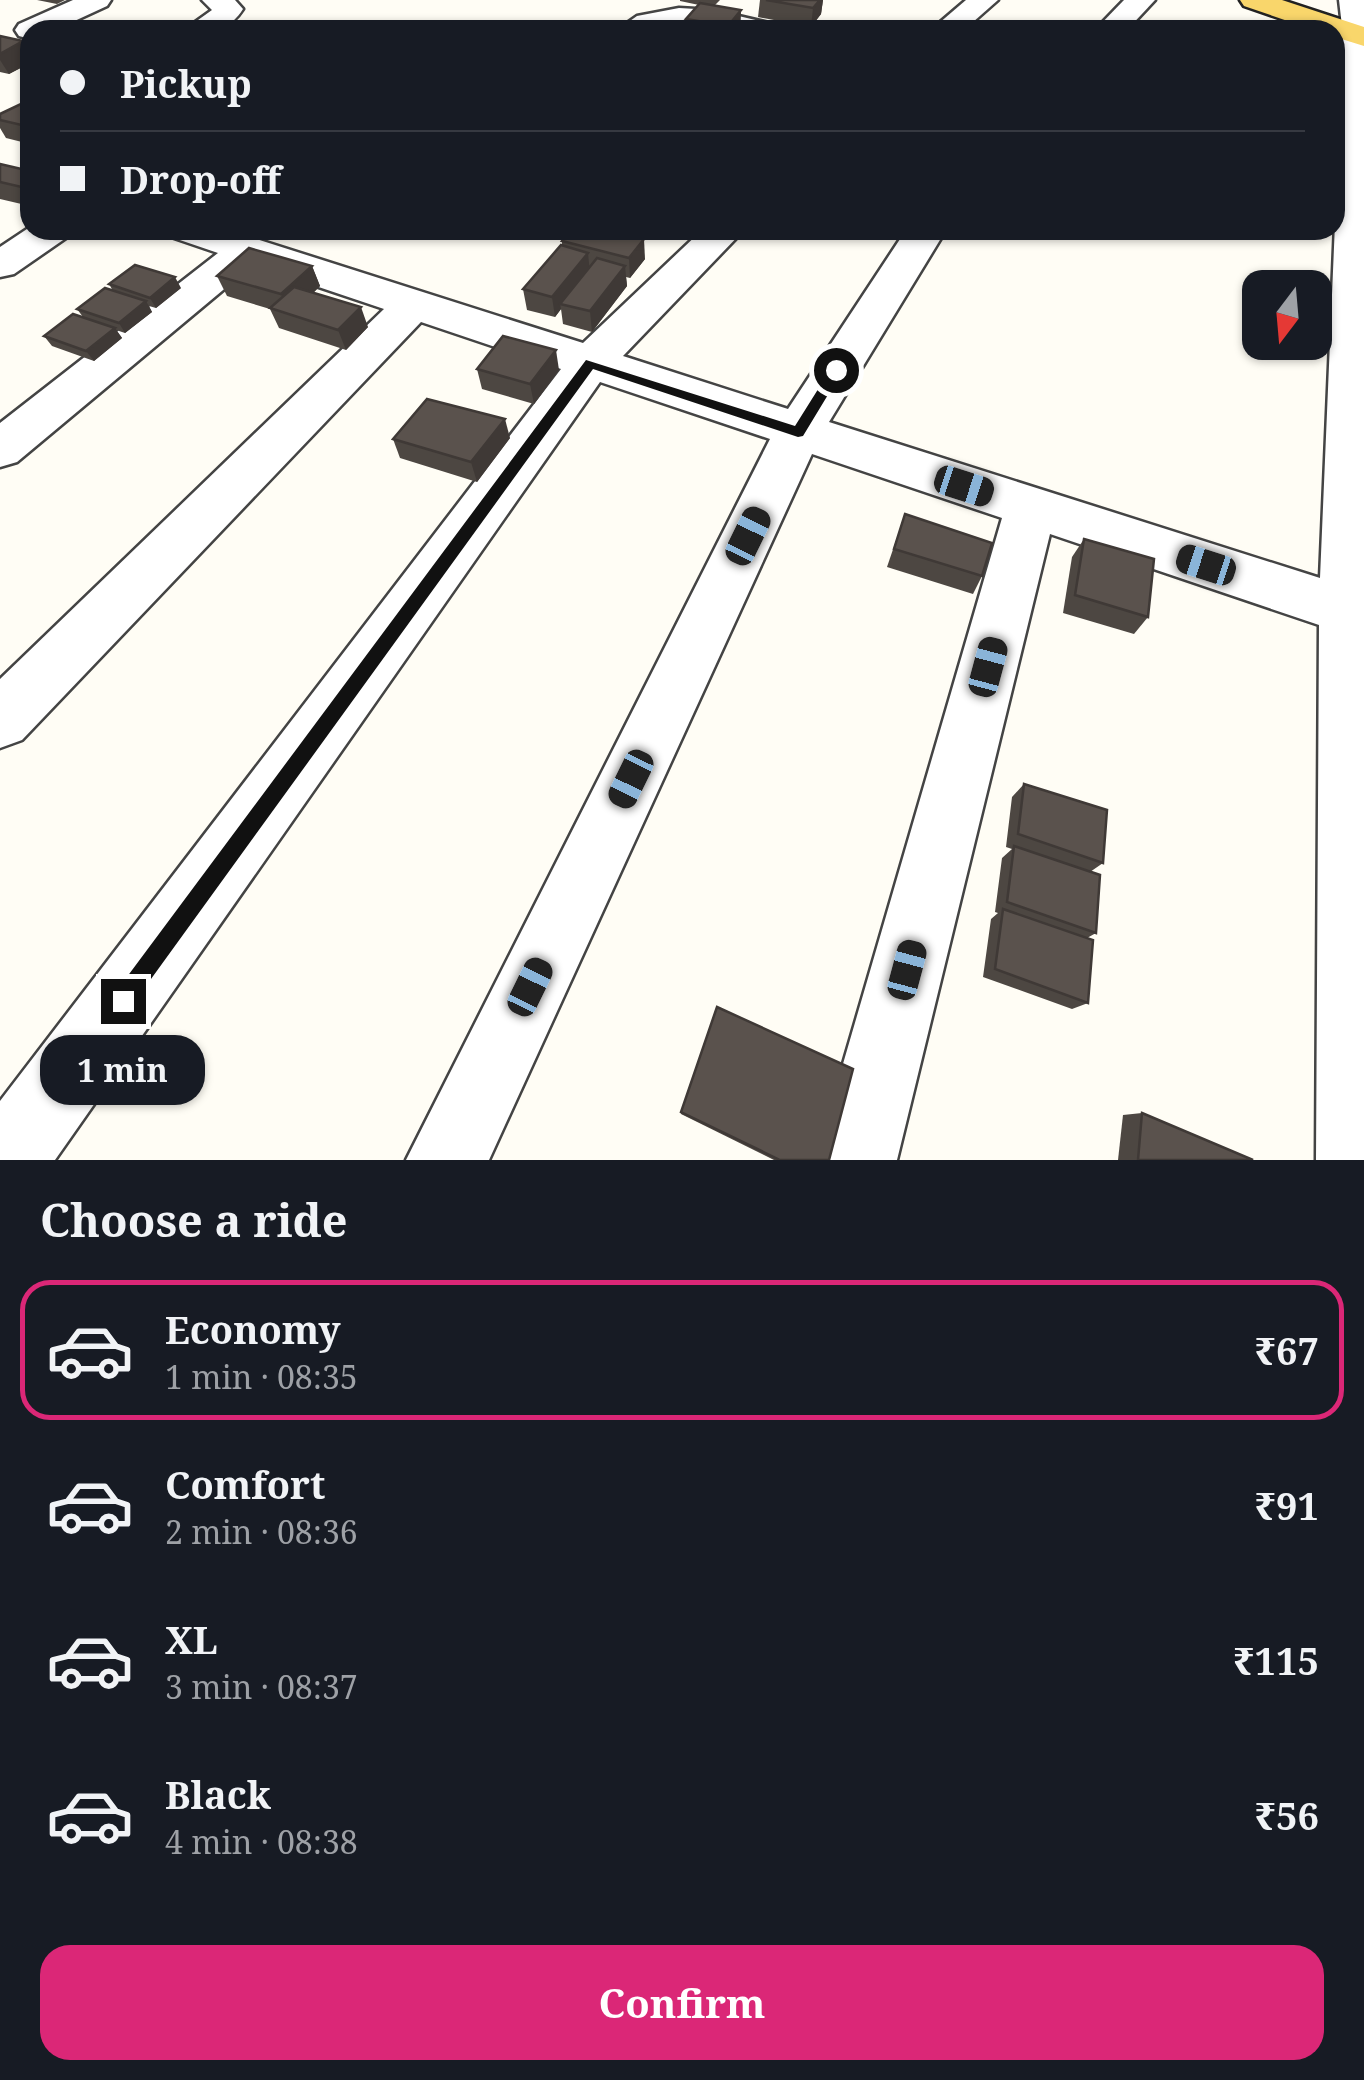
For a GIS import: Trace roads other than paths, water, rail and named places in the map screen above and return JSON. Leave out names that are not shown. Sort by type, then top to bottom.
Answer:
[{"type":"main road","points":[[1254,0],[1341,20]]},
{"type":"street","points":[[52,20],[97,0]]},
{"type":"street","points":[[216,0],[228,9],[216,20]]},
{"type":"street","points":[[959,20],[984,0]]},
{"type":"street","points":[[1120,20],[1141,0]]},
{"type":"street","points":[[648,20],[672,16],[722,20]]},
{"type":"street","points":[[1357,1160],[1358,24]]},
{"type":"street","points":[[0,265],[37,240]]},
{"type":"street","points":[[218,240],[1355,614]]},
{"type":"street","points":[[6,1160],[590,364],[714,240]]},
{"type":"street","points":[[446,1160],[798,432],[920,240]]},
{"type":"street","points":[[0,449],[247,250]]},
{"type":"street","points":[[0,720],[413,305]]},
{"type":"street","points":[[856,1160],[1031,508]]}]
